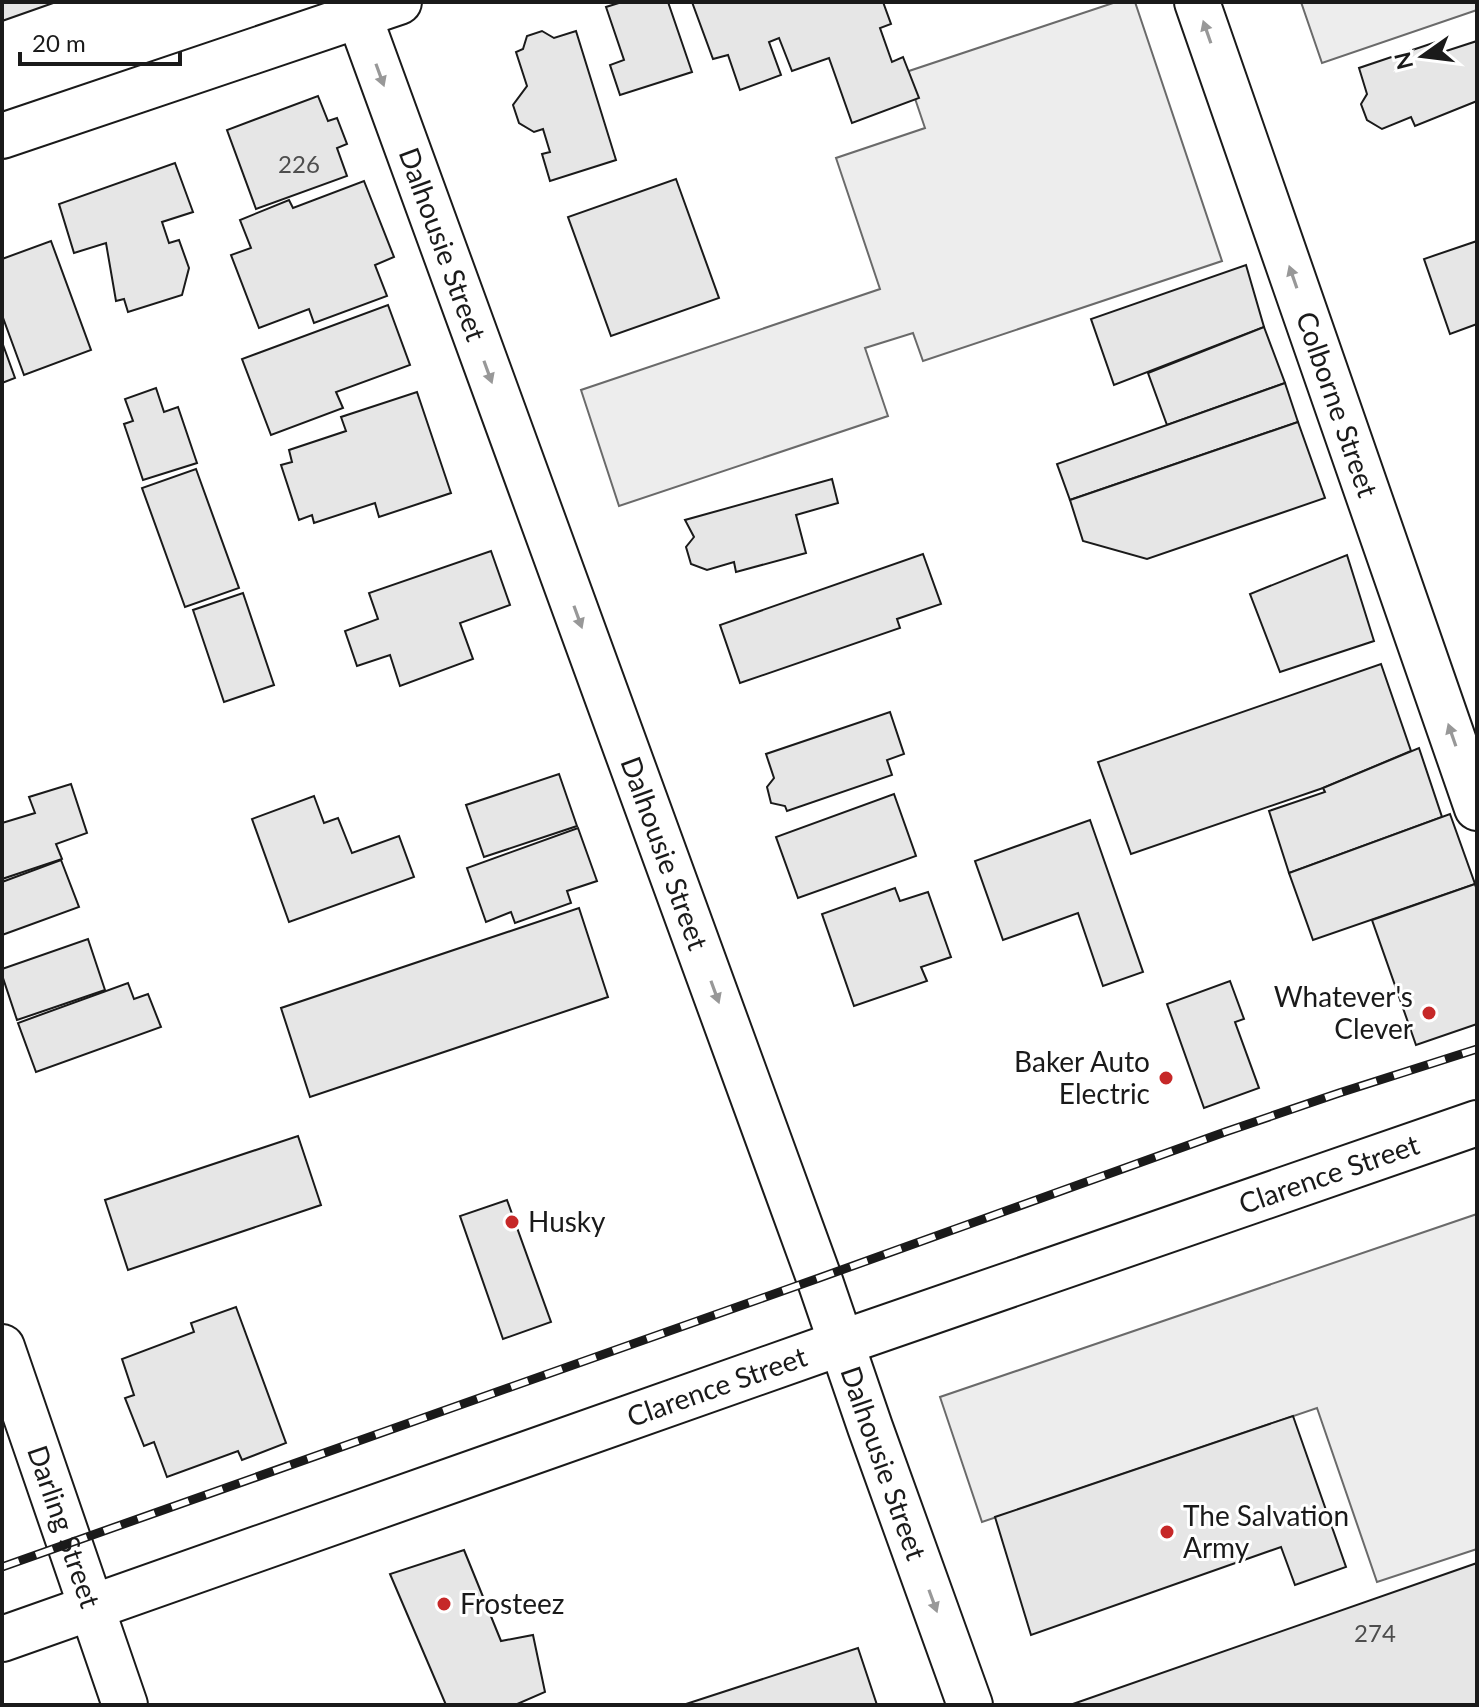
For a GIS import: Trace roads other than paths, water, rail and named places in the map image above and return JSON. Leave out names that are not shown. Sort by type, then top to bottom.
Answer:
[{"type":"main road","points":[[2,136],[356,8],[399,2]]},
{"type":"main road","name":"Colborne Street","points":[[1197,2],[1477,808]]},
{"type":"main road","name":"Dalhousie Street","points":[[356,8],[819,1278],[970,1705]]},
{"type":"main road","name":"Clarence Street","points":[[2,1639],[1477,1123]]},
{"type":"main road","name":"Darling Street","points":[[2,1347],[125,1705]]},
{"type":"railway","points":[[2,1567],[1225,1132],[1477,1049]]},
{"type":"place","name":"Whatever's Clever","points":[[1429,1013]]},
{"type":"place","name":"Baker Auto Electric","points":[[1166,1078]]},
{"type":"place","name":"Husky","points":[[512,1222]]},
{"type":"place","name":"The Salvation Army","points":[[1167,1532]]},
{"type":"place","name":"Frosteez","points":[[444,1604]]}]
